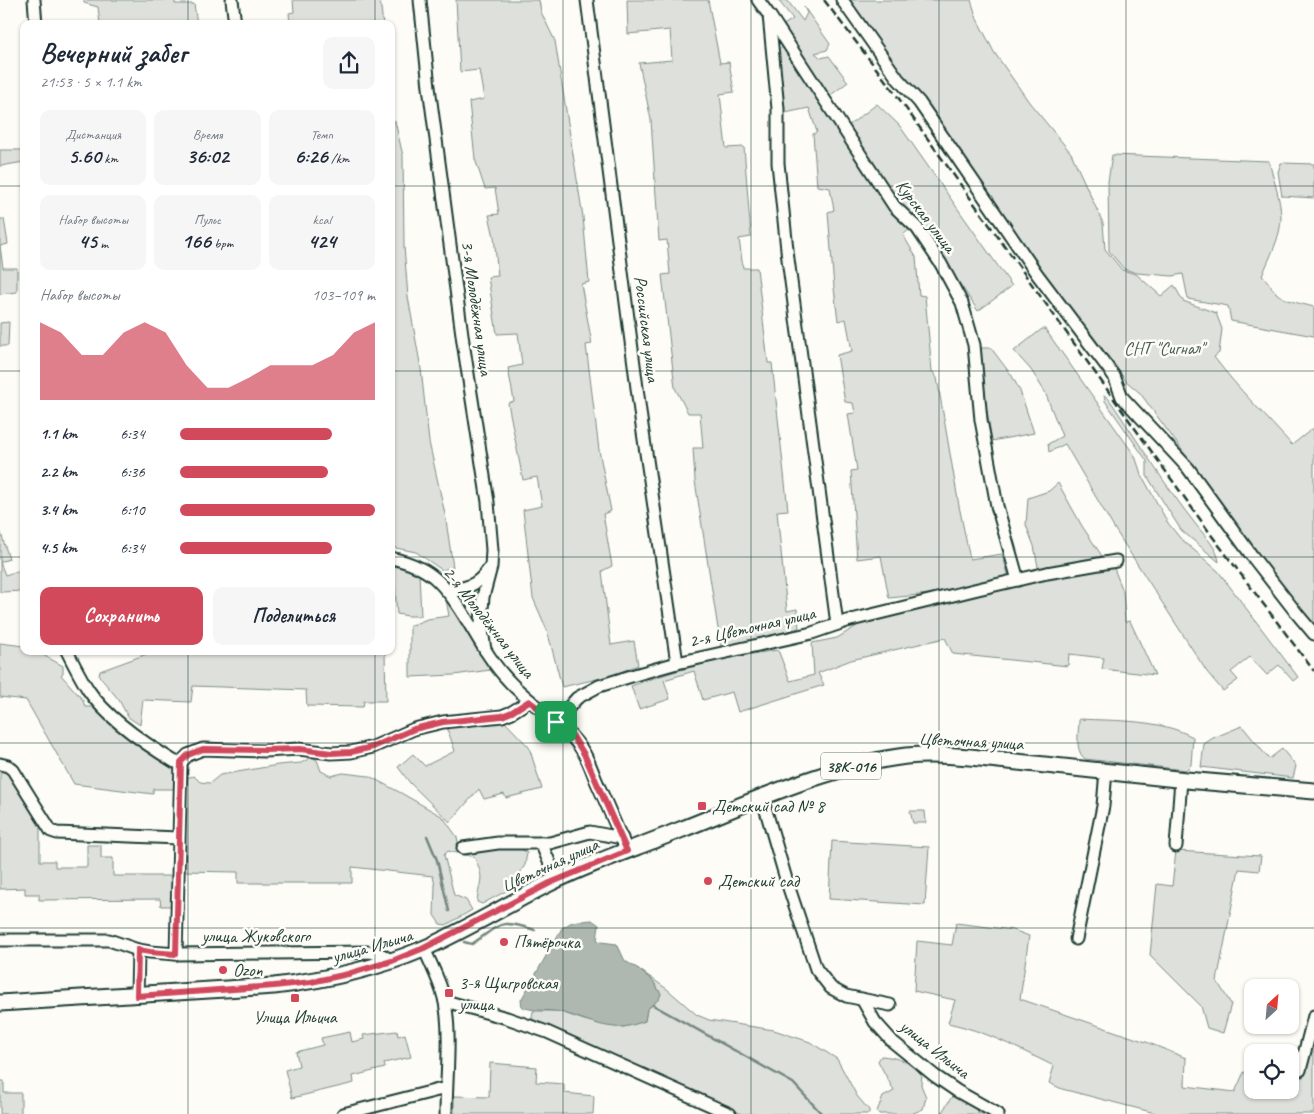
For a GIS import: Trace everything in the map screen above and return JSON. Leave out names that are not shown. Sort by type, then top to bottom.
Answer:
[{"type":"main road","name":"Цветочная улица","points":[[424,948],[624,844],[849,767],[907,756],[970,757],[1181,780],[1314,791]]},
{"type":"main road","name":"улица Ильича","points":[[0,1003],[137,996],[311,982],[348,974],[392,961],[424,948]]},
{"type":"street","points":[[34,0],[36,20]]},
{"type":"street","points":[[232,0],[234,20]]},
{"type":"street","name":"3-я Молодёжная улица","points":[[420,0],[429,87],[463,342],[488,502],[492,550],[483,597],[481,624],[485,650]]},
{"type":"street","name":"Российская улица","points":[[586,0],[641,419],[676,663]]},
{"type":"street","name":"Курская улица","points":[[758,0],[894,206],[917,228],[941,264],[962,303],[974,345],[981,420],[997,506],[1018,580]]},
{"type":"street","points":[[842,0],[898,79],[919,102],[1037,274],[1114,376],[1122,397],[1188,468],[1258,563],[1314,634]]},
{"type":"street","points":[[769,15],[778,109],[778,163],[788,259],[837,624]]},
{"type":"street","name":"2-я Молодёжная улица","points":[[395,559],[415,565],[426,571],[446,590],[468,620],[485,650],[507,679],[529,701],[556,722]]},
{"type":"street","name":"2-я Цветочная улица","points":[[556,722],[577,698],[599,686],[676,663],[812,634],[837,624],[1018,580],[1116,562]]},
{"type":"street","points":[[446,590],[462,589],[482,580],[490,567]]},
{"type":"street","points":[[69,655],[90,693],[128,730],[175,762],[181,762],[176,954]]},
{"type":"street","name":"2-я Молодёжная улица","points":[[181,762],[188,755],[203,749],[300,749],[331,753],[351,752],[373,747],[414,729],[443,722],[502,716],[529,701]]},
{"type":"street","points":[[556,722],[572,735],[584,754],[624,844]]},
{"type":"street","points":[[0,764],[8,766],[13,770],[51,831],[57,834],[178,838]]},
{"type":"street","points":[[1076,939],[1104,806],[1106,771]]},
{"type":"street","points":[[1176,846],[1181,780]]},
{"type":"street","name":"улица Ильича","points":[[762,797],[786,879],[816,969],[831,988],[846,996],[890,1005]]},
{"type":"street","points":[[463,848],[498,843],[550,843],[590,832],[624,844]]},
{"type":"street","points":[[541,843],[557,880]]},
{"type":"street","name":"улица Жуковского","points":[[0,940],[109,940],[138,950],[176,954],[370,952],[382,955],[392,961]]},
{"type":"street","name":"улица Ильича","points":[[424,948],[442,990],[444,1001]]},
{"type":"street","points":[[137,996],[138,950]]},
{"type":"street","name":"улица Ильича","points":[[862,999],[875,1022],[893,1042],[956,1091],[998,1114]]},
{"type":"street","points":[[446,1114],[447,1031],[444,1001],[508,1018],[547,1032],[730,1114]]},
{"type":"street","points":[[1300,1070],[1314,1016]]},
{"type":"street","points":[[343,1114],[446,1088]]},
{"type":"green space","points":[[84,0],[175,0],[175,4],[194,4],[196,20],[100,20],[98,7],[84,3]]},
{"type":"green space","points":[[293,0],[380,0],[382,20],[290,20],[289,13],[294,12]]},
{"type":"green space","points":[[456,0],[539,0],[541,12],[555,41],[583,217],[589,282],[581,284],[592,344],[586,345],[599,450],[611,511],[603,514],[612,566],[602,571],[611,645],[634,641],[638,665],[610,676],[562,687],[547,630],[533,598],[523,510],[542,506],[537,477],[523,480],[508,403],[514,401],[508,368],[522,365],[518,333],[497,334],[488,277],[498,276],[494,237],[489,215],[499,214],[495,188],[485,189],[475,159],[469,102],[484,99],[479,70],[460,72]]},
{"type":"green space","points":[[627,0],[708,0],[720,63],[729,62],[734,92],[720,94],[726,148],[744,147],[751,237],[739,239],[743,268],[757,268],[768,363],[772,363],[788,510],[777,511],[787,611],[797,609],[799,628],[721,648],[695,481],[693,448],[703,448],[700,413],[688,413],[675,388],[662,275],[670,274],[667,240],[659,241],[651,120],[639,63],[672,60],[670,30],[628,34]]},
{"type":"green space","points":[[778,0],[787,0],[803,21],[807,13],[804,7],[830,44],[827,50],[815,53],[821,58],[829,56],[848,82],[827,98],[782,26],[793,19]]},
{"type":"green space","name":"СНТ \"Сигнал\"","points":[[845,0],[971,0],[977,19],[994,52],[1029,102],[1071,153],[1103,223],[1105,249],[1122,270],[1136,274],[1161,296],[1174,285],[1183,301],[1216,313],[1222,329],[1219,353],[1214,357],[1242,391],[1292,445],[1314,429],[1314,630],[1140,393],[1126,381],[1089,331],[1085,334]]},
{"type":"green space","points":[[785,47],[874,187],[890,208],[911,228],[903,235],[916,257],[919,295],[925,296],[932,371],[937,378],[970,559],[1002,554],[1009,577],[929,594],[889,598],[881,556],[857,559],[851,471],[857,470],[848,414],[855,413],[853,403],[845,402],[837,355],[852,351],[846,319],[838,321],[828,212],[834,210],[830,188],[817,186],[813,134],[817,132],[809,108],[785,113],[776,49]]},
{"type":"green space","points":[[877,104],[899,125],[1012,286],[978,311],[918,221],[906,214],[848,126]]},
{"type":"green space","points":[[395,121],[403,156],[404,246],[408,297],[421,369],[429,442],[445,514],[453,567],[442,570],[416,552],[395,548]]},
{"type":"green space","points":[[0,150],[20,150],[20,163],[0,166]]},
{"type":"green space","points":[[1112,155],[1269,161],[1278,196],[1281,218],[1277,240],[1262,276],[1275,292],[1284,298],[1314,307],[1314,336],[1231,321],[1228,306],[1188,299],[1183,274],[1172,276],[1137,273],[1124,269],[1109,251],[1108,182]]},
{"type":"green space","points":[[1281,163],[1314,164],[1314,198],[1282,196],[1278,172]]},
{"type":"green space","points":[[0,219],[4,219],[8,244],[0,246]]},
{"type":"green space","points":[[0,246],[3,268],[17,268],[17,292],[0,294]]},
{"type":"green space","points":[[9,322],[8,346],[0,346],[0,323]]},
{"type":"green space","points":[[1042,329],[1045,329],[1135,456],[1141,474],[1168,523],[1180,538],[1218,571],[1298,677],[1293,681],[1279,665],[1267,675],[1250,657],[1231,672],[1238,680],[1223,691],[1207,672],[1114,528],[1065,444],[1049,452],[1048,444],[1062,436],[1045,392],[1031,370],[1014,351]]},
{"type":"green space","points":[[982,348],[991,348],[1012,376],[1020,391],[1034,433],[992,441],[977,351]]},
{"type":"green space","points":[[1104,395],[1109,399],[1185,511],[1211,543],[1219,562],[1181,530],[1147,476],[1147,461],[1105,401]]},
{"type":"green space","points":[[1058,483],[1082,526],[1104,559],[1039,572],[1034,546],[1026,525],[1028,498],[1049,491]]},
{"type":"green space","points":[[0,530],[9,559],[0,562]]},
{"type":"green space","points":[[0,562],[5,575],[20,570],[20,591],[0,592]]},
{"type":"green space","points":[[395,566],[419,573],[421,616],[397,614]]},
{"type":"green space","points":[[1113,566],[1123,591],[1125,622],[1130,621],[1155,675],[1102,669],[1104,658],[1069,654],[1068,666],[953,654],[945,638],[851,660],[818,673],[824,685],[738,712],[732,692],[703,700],[694,671],[664,680],[670,699],[639,709],[631,686],[704,664],[778,650],[790,681],[814,675],[812,643],[837,638],[860,624],[898,613],[1036,581]]},
{"type":"green space","points":[[445,594],[490,670],[454,675],[410,677],[410,626],[427,619],[449,616]]},
{"type":"green space","points":[[0,643],[20,646],[20,655],[43,655],[63,666],[63,673],[61,675],[83,700],[85,707],[93,707],[177,768],[176,789],[153,789],[153,794],[74,784],[26,700],[0,697]]},
{"type":"green space","points":[[144,655],[385,655],[386,701],[364,701],[363,707],[307,706],[306,690],[193,686],[191,702],[143,700],[140,725],[128,717],[119,700],[99,676],[100,671]]},
{"type":"green space","points":[[1079,719],[1138,722],[1180,731],[1193,737],[1191,765],[1186,770],[1085,759],[1078,746]]},
{"type":"green space","points":[[504,721],[529,747],[542,789],[506,798],[504,794],[484,799],[479,789],[450,822],[410,783],[398,767],[413,754],[425,766],[455,751],[447,728],[449,724]]},
{"type":"green space","points":[[1242,726],[1269,759],[1282,749],[1296,766],[1293,778],[1201,767],[1204,744],[1213,738]]},
{"type":"green space","points":[[312,757],[317,760],[321,771],[331,776],[343,773],[369,776],[443,817],[457,837],[459,848],[517,846],[527,853],[525,865],[508,890],[482,904],[477,902],[481,876],[474,857],[448,851],[444,855],[454,895],[466,900],[472,910],[446,925],[440,924],[434,915],[435,886],[433,876],[352,867],[352,883],[238,883],[238,872],[181,871],[185,778],[194,776],[200,782],[210,783],[220,775],[301,763]]},
{"type":"green space","points":[[0,769],[7,773],[40,826],[40,861],[55,861],[55,867],[87,867],[87,845],[101,845],[101,858],[113,858],[113,876],[172,876],[172,906],[161,906],[160,899],[39,900],[39,894],[25,894],[25,888],[0,889]]},
{"type":"green space","points":[[910,811],[925,811],[926,823],[913,823]]},
{"type":"green space","points":[[832,841],[929,847],[925,905],[829,899]]},
{"type":"green space","points":[[1176,851],[1261,856],[1259,871],[1239,869],[1217,981],[1231,1004],[1223,1033],[1207,1028],[1201,1006],[1150,955],[1157,884],[1172,886]]},
{"type":"green space","points":[[956,923],[1013,930],[1029,936],[1020,999],[1149,1043],[1186,1058],[1185,1086],[1235,1092],[1244,1072],[1244,1099],[1299,1099],[1299,1081],[1314,1039],[1314,1114],[1159,1114],[1062,1089],[1049,1083],[1054,1066],[989,1036],[948,1023],[955,1000],[914,991],[917,941],[952,945]]},
{"type":"green space","points":[[637,968],[667,989],[697,1015],[709,1020],[774,1030],[810,1042],[837,1059],[857,1096],[869,1110],[869,1114],[742,1114],[532,1019],[533,1011],[558,1011],[584,1020],[615,1027],[624,1027],[645,1021],[647,1009],[653,1005],[661,994],[653,981]]},
{"type":"green space","points":[[397,1031],[398,1036],[405,1034],[411,1057],[384,1063],[385,1068],[353,1076],[354,1083],[292,1098],[285,1070],[299,1066],[296,1052],[323,1045],[321,1038],[350,1032],[352,1042],[364,1039],[363,1035]]},
{"type":"green space","points":[[881,1056],[903,1061],[922,1073],[921,1085],[926,1097],[923,1109],[911,1114],[879,1114],[877,1111],[883,1097],[894,1091],[878,1061]]},
{"type":"green space","points":[[490,1063],[537,1067],[536,1082],[564,1084],[564,1093],[594,1096],[593,1114],[454,1114],[454,1096],[489,1097]]},
{"type":"green space","points":[[0,1081],[4,1081],[4,1093],[21,1093],[21,1114],[0,1114]]},
{"type":"green space","points":[[953,1095],[993,1114],[945,1114],[942,1112]]},
{"type":"shaded area","points":[[592,920],[599,925],[597,940],[617,944],[625,961],[653,981],[661,994],[659,999],[647,1009],[645,1021],[630,1026],[615,1027],[594,1023],[560,1012],[522,1007],[521,1000],[562,928],[572,922]]},
{"type":"waterway","points":[[427,836],[437,860],[449,911]]},
{"type":"waterway","points":[[464,942],[472,944],[501,925],[514,924],[535,930]]},
{"type":"waterway","points":[[653,1005],[793,1083],[822,1114]]},
{"type":"railway","points":[[824,0],[895,93],[1212,536],[1314,671]]},
{"type":"place","name":"Детский сад № 8","points":[[702,806]]},
{"type":"place","name":"Детский сад","points":[[708,881]]},
{"type":"place","name":"Пятёрочка","points":[[504,942]]},
{"type":"place","name":"Ozon","points":[[223,970]]},
{"type":"place","name":"3-я Щигровская улица","points":[[449,993]]},
{"type":"place","name":"Улица Ильича","points":[[295,998]]},
{"type":"route","points":[[529,701],[556,722],[572,735],[584,754],[627,851],[550,883],[424,948],[392,961],[348,974],[311,982],[137,996],[138,950],[176,954],[179,789],[181,762],[188,755],[203,749],[300,749],[331,753],[351,752],[373,747],[414,729],[443,722],[502,716],[529,701]]}]
